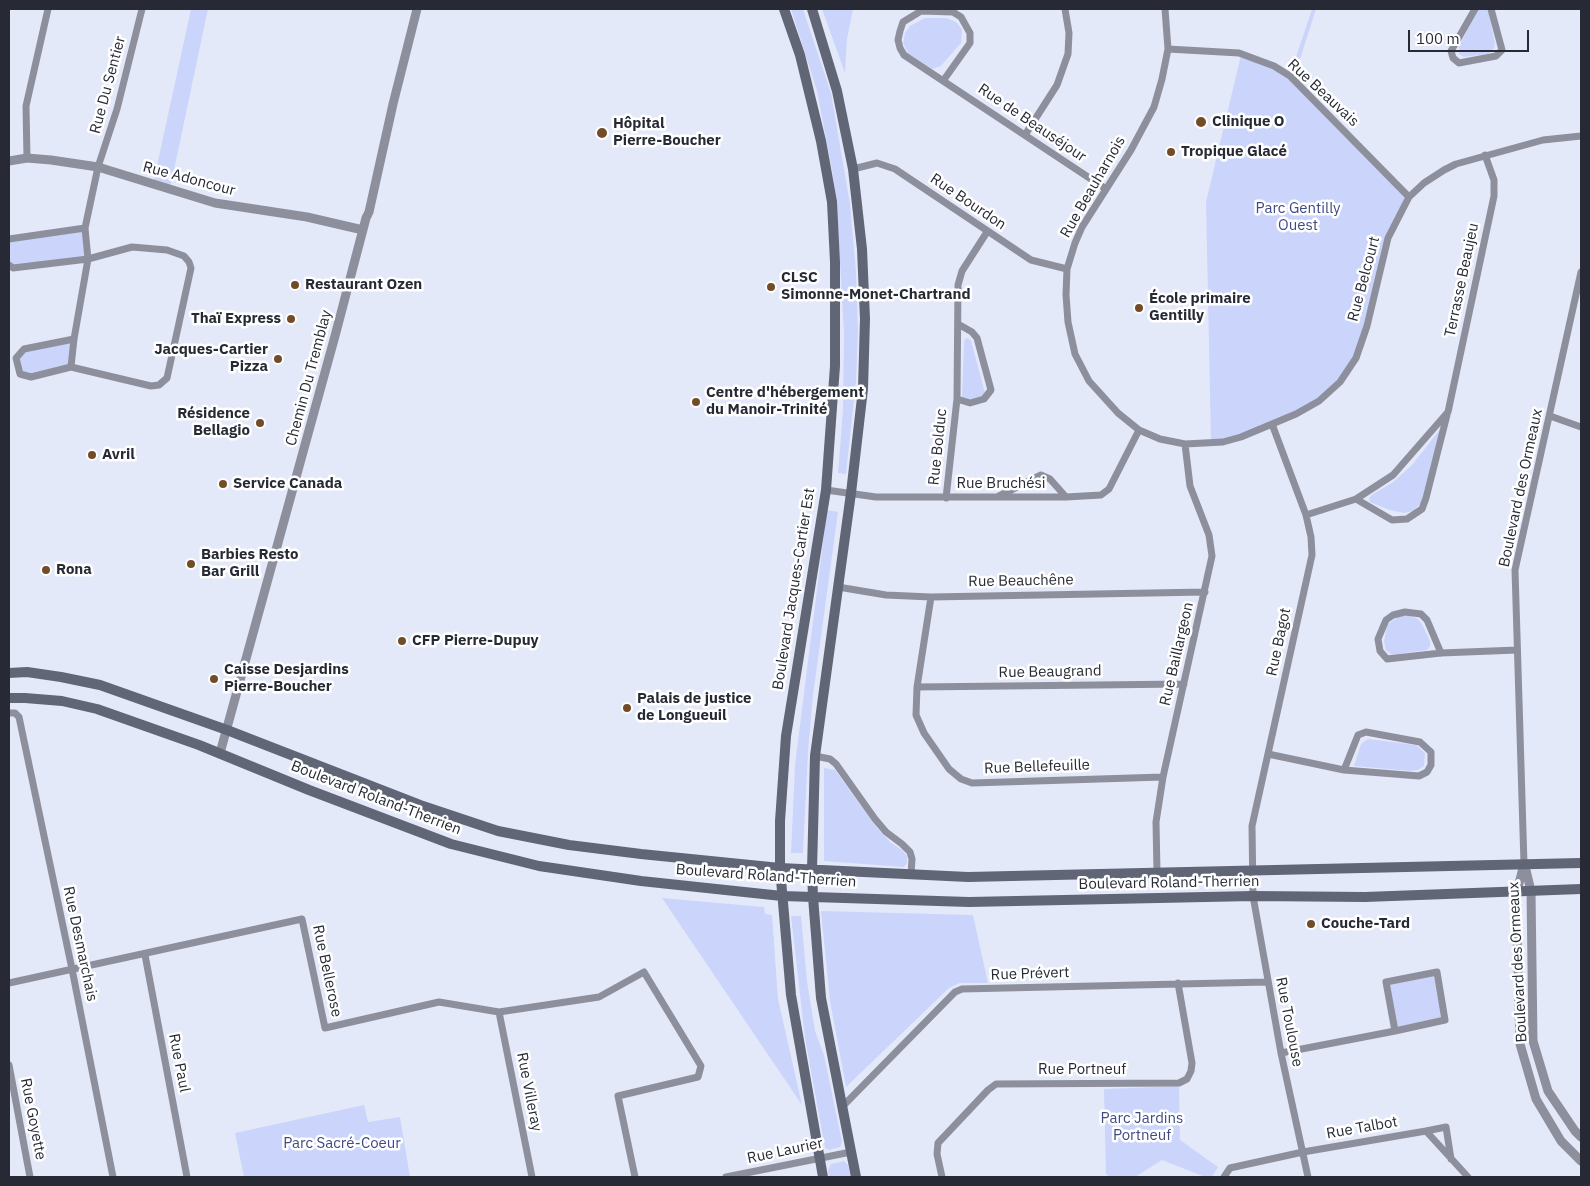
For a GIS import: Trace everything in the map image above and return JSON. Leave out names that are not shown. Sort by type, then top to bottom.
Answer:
[{"type":"main road","name":"Boulevard Jacques-Cartier Est","points":[[784,9],[800,55],[821,141],[832,202],[835,262],[835,366],[826,490],[786,736],[780,821],[780,868],[791,995],[823,1177]]},
{"type":"main road","points":[[812,9],[837,91],[853,169],[862,249],[865,319],[863,389],[851,493],[815,756],[812,870],[812,897],[821,998],[856,1177]]},
{"type":"main road","name":"Boulevard Roland-Therrien","points":[[9,673],[27,672],[44,674],[100,685],[227,730],[420,805],[498,831],[569,845],[641,854],[780,868],[968,876],[1581,863]]},
{"type":"main road","name":"Boulevard Roland-Therrien","points":[[9,698],[62,701],[98,709],[220,753],[456,846],[539,866],[641,881],[782,896],[969,902],[1252,896],[1365,897],[1581,890]]},
{"type":"street","points":[[27,158],[26,106],[48,9]]},
{"type":"street","name":"Rue Du Sentier","points":[[71,367],[88,259],[85,228],[98,167],[117,109],[142,9]]},
{"type":"street","name":"Chemin Du Tremblay","points":[[220,753],[369,212],[417,9]]},
{"type":"street","points":[[1025,136],[1057,85],[1068,54],[1069,33],[1065,9]]},
{"type":"street","name":"Rue Beauharnois","points":[[1165,9],[1168,49],[1154,107],[1131,150],[1082,228],[1067,269],[1066,295],[1068,322],[1075,354],[1089,381],[1103,399],[1139,430],[1160,439],[1186,444]]},
{"type":"street","points":[[1475,9],[1451,51],[1453,58],[1459,63],[1496,56],[1502,50],[1491,9]]},
{"type":"street","name":"Rue de Beauséjour","points":[[943,81],[970,43],[970,33],[961,17],[953,12],[921,11],[903,22],[898,40],[904,55],[1025,136],[1106,189]]},
{"type":"street","name":"Rue Beauvais","points":[[1168,49],[1239,53],[1274,66],[1290,76],[1409,197]]},
{"type":"street","name":"Rue Belcourt","points":[[1186,444],[1223,442],[1272,424],[1296,414],[1319,401],[1340,382],[1356,358],[1367,326],[1388,238],[1409,197],[1424,183],[1456,164],[1485,155],[1543,140],[1581,136]]},
{"type":"street","name":"Terrasse Beaujeu","points":[[1356,499],[1392,520],[1407,519],[1422,509],[1448,412],[1494,196],[1494,180],[1485,155]]},
{"type":"street","name":"Rue Adoncour","points":[[9,161],[27,158],[98,167],[215,203],[306,217],[363,230]]},
{"type":"street","name":"Rue Bourdon","points":[[853,169],[877,164],[895,169],[1031,260],[1067,269]]},
{"type":"street","points":[[9,240],[85,228]]},
{"type":"street","name":"Rue Bolduc","points":[[946,498],[957,400],[958,285],[962,272],[987,232]]},
{"type":"street","points":[[9,265],[14,268],[88,259],[132,248],[167,250],[184,256],[190,262],[191,268],[167,378],[159,385],[151,386],[71,367],[31,377],[20,374],[16,358],[24,348],[74,339]]},
{"type":"street","name":"Boulevard des Ormeaux","points":[[1581,272],[1515,570],[1524,864],[1531,891],[1533,1041],[1548,1091],[1581,1137]]},
{"type":"street","name":"Rue Bolduc","points":[[957,400],[970,403],[984,399],[991,390],[977,338],[972,332],[958,324]]},
{"type":"street","name":"Terrasse Beaujeu","points":[[1306,515],[1356,499],[1393,475],[1448,412]]},
{"type":"street","points":[[1550,416],[1581,427]]},
{"type":"street","name":"Rue Bagot","points":[[1252,870],[1252,826],[1312,555],[1311,537],[1306,515],[1272,424]]},
{"type":"street","name":"Rue Bruchési","points":[[826,490],[876,497],[1066,497],[1101,495],[1109,490],[1139,430]]},
{"type":"street","name":"Rue Baillargeon","points":[[1157,872],[1156,822],[1163,777],[1212,556],[1209,534],[1190,486],[1186,444]]},
{"type":"street","points":[[997,497],[1041,475],[1050,479],[1066,497]]},
{"type":"street","name":"Rue Beauchêne","points":[[838,587],[886,595],[930,597],[1205,592]]},
{"type":"street","name":"Rue Bellefeuille","points":[[930,597],[917,687],[916,715],[924,733],[949,770],[961,779],[972,783],[1163,777]]},
{"type":"street","points":[[1441,653],[1427,620],[1421,614],[1405,612],[1394,615],[1386,620],[1378,639],[1380,651],[1388,658],[1441,653],[1517,650]]},
{"type":"street","name":"Rue Beaugrand","points":[[917,687],[1184,684]]},
{"type":"street","name":"Rue Desmarchais","points":[[9,713],[15,712],[19,717],[113,1177]]},
{"type":"street","points":[[1268,754],[1344,770],[1419,776],[1427,772],[1431,765],[1431,752],[1420,742],[1366,732],[1358,735],[1344,770]]},
{"type":"street","points":[[815,756],[830,758],[836,764],[875,819],[886,832],[910,852],[912,858],[911,875]]},
{"type":"street","name":"Boulevard des Ormeaux","points":[[1524,864],[1516,892],[1520,1044],[1536,1099],[1561,1141],[1581,1161]]},
{"type":"street","name":"Rue Toulouse","points":[[1252,870],[1252,896],[1267,982],[1308,1177]]},
{"type":"street","name":"Rue Bellerose","points":[[9,983],[302,920],[325,1028],[439,1002],[499,1012],[599,997],[644,972],[701,1066],[698,1077],[618,1096],[634,1177]]},
{"type":"street","name":"Rue Paul","points":[[145,954],[187,1177]]},
{"type":"street","points":[[1281,1053],[1445,1020],[1437,972],[1386,982],[1395,1030]]},
{"type":"street","name":"Rue Prévert","points":[[842,1107],[955,992],[962,989],[1267,982]]},
{"type":"street","name":"Rue Portneuf","points":[[942,1177],[937,1154],[938,1144],[988,1090],[996,1084],[1179,1083],[1187,1079],[1192,1063],[1178,983]]},
{"type":"street","name":"Rue Villeray","points":[[499,1012],[532,1177]]},
{"type":"street","name":"Rue Goyette","points":[[9,1066],[30,1177]]},
{"type":"street","name":"Rue Talbot","points":[[1224,1177],[1230,1168],[1302,1152],[1446,1127],[1451,1159]]},
{"type":"street","points":[[1426,1131],[1468,1177]]},
{"type":"street","name":"Rue Laurier","points":[[726,1177],[851,1152]]},
{"type":"green space","points":[[191,9],[208,9],[170,189],[153,184]]},
{"type":"green space","points":[[791,9],[803,9],[831,93],[850,204],[856,272],[858,331],[856,381],[846,474],[838,473],[843,410],[844,333],[837,208],[817,91]]},
{"type":"green space","points":[[822,9],[853,9],[847,39],[845,73]]},
{"type":"green space","points":[[1312,9],[1316,9],[1295,75],[1291,72]]},
{"type":"green space","points":[[1478,9],[1488,9],[1495,44],[1494,48],[1488,54],[1464,57],[1459,54],[1459,46]]},
{"type":"green space","points":[[925,18],[947,18],[956,22],[962,29],[961,43],[941,66],[932,69],[908,53],[903,43],[905,33],[910,26]]},
{"type":"green space","name":"Parc Gentilly Ouest","points":[[1241,55],[1273,68],[1287,77],[1406,197],[1387,236],[1366,325],[1355,357],[1339,380],[1304,407],[1239,435],[1211,442],[1206,202]]},
{"type":"green space","points":[[82,231],[86,257],[14,266],[9,262],[10,242]]},
{"type":"green space","points":[[968,338],[971,341],[985,393],[984,396],[967,401],[962,398],[964,342]]},
{"type":"green space","points":[[71,342],[68,365],[31,375],[22,372],[19,359],[26,351]]},
{"type":"green space","points":[[1441,428],[1421,503],[1413,511],[1404,513],[1370,502],[1369,498],[1373,494],[1392,483],[1412,465]]},
{"type":"green space","points":[[827,510],[838,512],[813,695],[803,853],[791,853],[795,765]]},
{"type":"green space","points":[[1399,616],[1410,616],[1418,619],[1430,641],[1430,646],[1427,650],[1392,655],[1386,650],[1384,642],[1387,625]]},
{"type":"green space","points":[[1368,739],[1416,745],[1425,753],[1424,766],[1418,770],[1411,771],[1354,766],[1361,744]]},
{"type":"green space","points":[[824,768],[835,770],[877,828],[907,856],[907,863],[904,867],[824,861]]},
{"type":"green space","points":[[662,898],[764,907],[765,914],[772,915],[778,999],[802,1105]]},
{"type":"green space","points":[[821,911],[973,915],[988,983],[960,983],[949,988],[846,1087],[830,1001]]},
{"type":"green space","points":[[791,916],[801,916],[807,981],[815,1031],[824,1055],[842,1142],[840,1147],[829,1150],[825,1148],[805,1038]]},
{"type":"green space","points":[[1435,975],[1442,1019],[1397,1028],[1389,983]]},
{"type":"green space","name":"Parc Jardins Portneuf","points":[[1179,1086],[1180,1140],[1218,1167],[1212,1177],[1205,1177],[1162,1160],[1135,1177],[1110,1177],[1106,1174],[1104,1089]]},
{"type":"green space","name":"Parc Sacré-Coeur","points":[[364,1105],[368,1122],[400,1117],[410,1177],[244,1177],[235,1133]]},
{"type":"green space","points":[[844,1161],[848,1165],[851,1177],[829,1177],[828,1171],[831,1164]]},
{"type":"place","name":"Clinique O","points":[[1201,122]]},
{"type":"place","name":"Hôpital Pierre-Boucher","points":[[602,133]]},
{"type":"place","name":"Tropique Glacé","points":[[1171,152]]},
{"type":"place","name":"Restaurant Ozen","points":[[295,285]]},
{"type":"place","name":"CLSC Simonne-Monet-Chartrand","points":[[771,287]]},
{"type":"place","name":"École primaire Gentilly","points":[[1139,308]]},
{"type":"place","name":"Thaï Express","points":[[291,319]]},
{"type":"place","name":"Jacques-Cartier Pizza","points":[[278,359]]},
{"type":"place","name":"Centre d'hébergement du Manoir-Trinité","points":[[696,402]]},
{"type":"place","name":"Résidence Bellagio","points":[[260,423]]},
{"type":"place","name":"Avril","points":[[92,455]]},
{"type":"place","name":"Service Canada","points":[[223,484]]},
{"type":"place","name":"Barbies Resto Bar Grill","points":[[191,564]]},
{"type":"place","name":"Rona","points":[[46,570]]},
{"type":"place","name":"CFP Pierre-Dupuy","points":[[402,641]]},
{"type":"place","name":"Caisse Desjardins Pierre-Boucher","points":[[214,679]]},
{"type":"place","name":"Palais de justice de Longueuil","points":[[627,708]]},
{"type":"place","name":"Couche-Tard","points":[[1311,924]]}]
